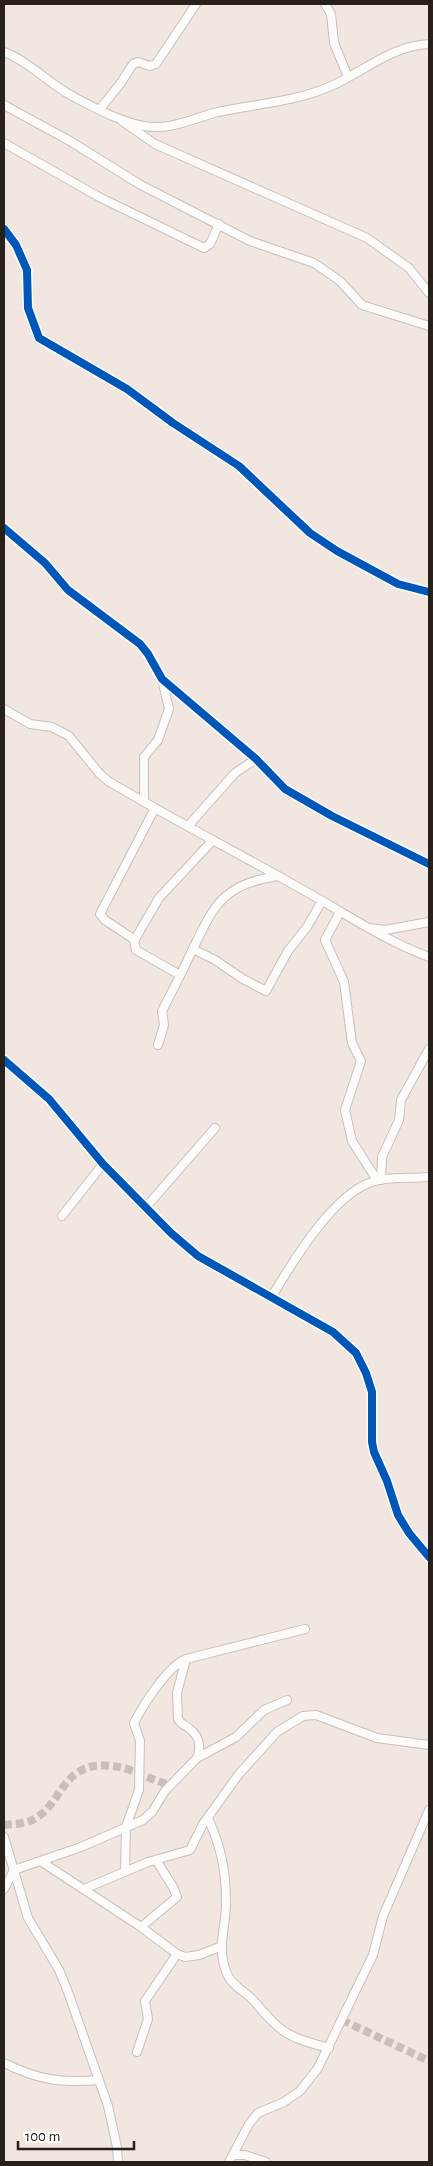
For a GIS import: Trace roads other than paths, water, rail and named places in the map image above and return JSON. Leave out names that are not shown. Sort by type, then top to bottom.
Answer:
[{"type":"street","points":[[100,109],[133,64],[138,62],[150,66],[156,64],[196,4]]},
{"type":"street","points":[[325,4],[331,14],[334,43],[348,77]]},
{"type":"street","points":[[4,52],[26,64],[62,91],[100,109],[142,126],[174,126],[221,112],[285,101],[329,87],[399,49],[412,45],[429,44]]},
{"type":"street","points":[[4,105],[70,141],[139,184],[250,241],[314,263],[340,281],[362,305],[428,327]]},
{"type":"street","points":[[115,115],[155,144],[367,238],[409,268],[429,292]]},
{"type":"street","points":[[4,143],[99,197],[204,248],[210,244],[219,224]]},
{"type":"street","points":[[4,229],[16,245],[27,270],[28,308],[39,338],[127,389],[173,423],[239,466],[310,533],[337,551],[398,584],[429,592]]},
{"type":"street","points":[[4,528],[45,563],[68,590],[140,644],[148,654],[162,680],[169,709],[158,740],[144,758],[144,802]]},
{"type":"street","points":[[162,680],[256,759],[278,783],[308,804],[429,864]]},
{"type":"street","points":[[4,709],[30,724],[52,727],[64,733],[98,773],[144,802],[322,901],[365,928],[402,947],[429,957]]},
{"type":"street","points":[[188,826],[235,773],[256,759]]},
{"type":"street","points":[[134,940],[105,920],[100,914],[155,808]]},
{"type":"street","points":[[180,975],[136,950],[134,940],[159,898],[213,840]]},
{"type":"street","points":[[158,1045],[164,1025],[162,1011],[200,931],[216,907],[230,892],[252,881],[278,876]]},
{"type":"street","points":[[193,949],[266,991],[288,951],[307,927],[322,901]]},
{"type":"street","points":[[340,912],[325,940],[344,982],[352,1043],[361,1061],[356,1082],[345,1110],[352,1141],[379,1180]]},
{"type":"street","points":[[365,928],[385,930],[429,922]]},
{"type":"street","points":[[379,1180],[382,1157],[399,1120],[401,1100],[429,1049]]},
{"type":"street","points":[[4,1060],[49,1099],[103,1164],[171,1233],[198,1256],[334,1332],[346,1342],[360,1360],[372,1392],[372,1442],[374,1452],[387,1481],[398,1515],[409,1533],[429,1557]]},
{"type":"street","points":[[146,1206],[215,1128]]},
{"type":"street","points":[[62,1216],[103,1164]]},
{"type":"street","points":[[272,1296],[298,1254],[328,1216],[349,1195],[366,1184],[379,1180],[429,1178]]},
{"type":"street","points":[[125,1871],[126,1828],[139,1790],[140,1741],[134,1723],[172,1668],[186,1659],[305,1628]]},
{"type":"street","points":[[186,1659],[177,1693],[177,1714],[179,1722],[191,1729],[200,1744],[197,1758]]},
{"type":"street","points":[[4,1889],[14,1870],[42,1862],[126,1828],[148,1816],[162,1795],[197,1758],[236,1737],[264,1710],[288,1700]]},
{"type":"street","points":[[84,1889],[125,1871],[190,1850],[208,1818],[239,1774],[277,1732],[303,1716],[316,1715],[377,1738],[429,1745]]},
{"type":"street","points":[[231,2159],[249,2124],[258,2113],[284,2102],[300,2091],[318,2068],[373,1955],[383,1916],[429,1810]]},
{"type":"street","points":[[208,1818],[223,1861],[226,1904],[221,1933],[227,1974],[234,1985],[250,1997],[272,2024],[290,2036],[329,2048]]},
{"type":"street","points":[[4,1837],[28,1918],[62,1977],[110,2110],[118,2162]]},
{"type":"street","points":[[141,1927],[177,1897],[156,1860]]},
{"type":"street","points":[[42,1862],[141,1927],[177,1954],[185,1956],[199,1955],[222,1946]]},
{"type":"street","points":[[138,2052],[148,2019],[145,2002],[177,1954]]},
{"type":"street","points":[[4,2063],[48,2080],[76,2082],[99,2080]]},
{"type":"street","points":[[231,2159],[245,2155],[266,2162]]},
{"type":"tunnel","points":[[4,1825],[27,1822],[41,1814],[50,1806],[72,1777],[82,1770],[95,1766],[120,1767],[170,1785]]},
{"type":"tunnel","points":[[342,2020],[429,2061]]}]
